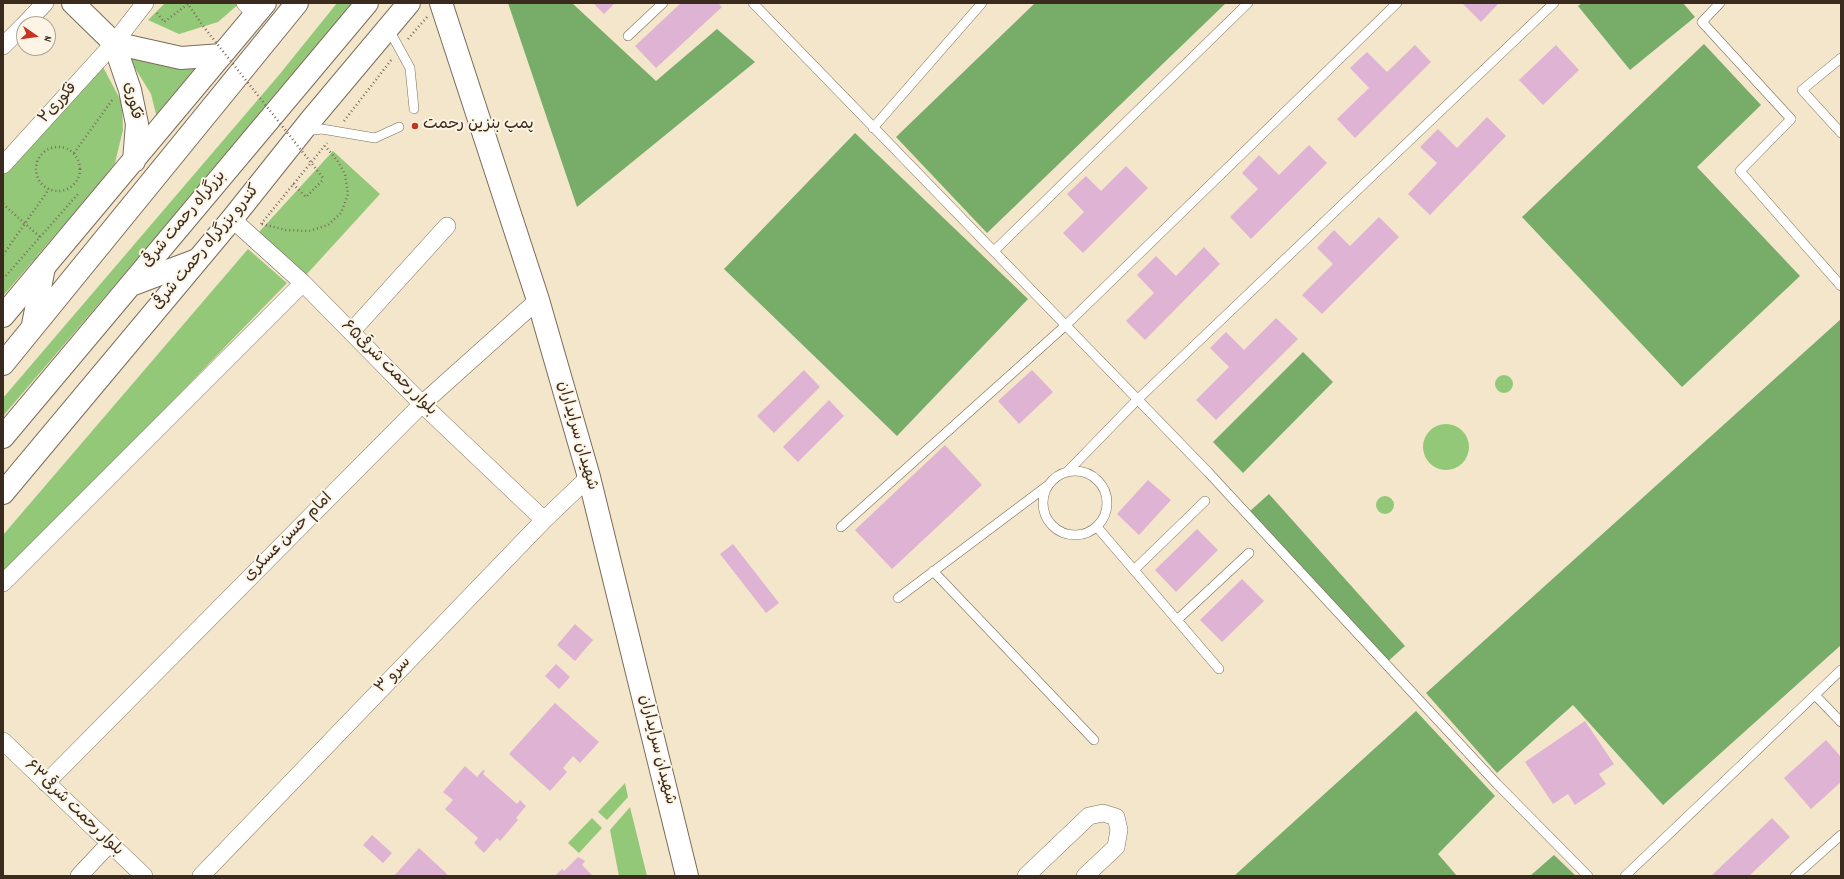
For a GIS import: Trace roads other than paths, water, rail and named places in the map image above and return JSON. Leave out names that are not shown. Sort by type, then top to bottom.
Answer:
[{"type":"main road","name":"فکوری","points":[[73,3],[114,42],[130,90],[137,124],[134,161]]},
{"type":"main road","points":[[3,364],[297,3]]},
{"type":"main road","name":"بزرگراه رحمت شرقی","points":[[3,437],[367,3]]},
{"type":"main road","name":"کندرو بزرگراه رحمت شرقی","points":[[3,493],[232,219],[409,3]]},
{"type":"main road","name":"شهیدان سرایداران","points":[[441,3],[538,300],[589,477],[687,876]]},
{"type":"main road","points":[[3,316],[222,55],[255,7]]},
{"type":"main road","points":[[114,42],[181,58],[222,55]]},
{"type":"main road","points":[[32,328],[50,260]]},
{"type":"main road","points":[[130,285],[197,260]]},
{"type":"street","points":[[32,16],[46,3]]},
{"type":"street","name":"فکوری۲","points":[[3,165],[114,42],[145,3]]},
{"type":"street","points":[[3,46],[16,32]]},
{"type":"street","name":"بلوار رحمت شرقی۶۵","points":[[232,219],[303,283],[422,404],[544,520]]},
{"type":"street","points":[[351,332],[447,226]]},
{"type":"street","points":[[3,583],[303,283]]},
{"type":"street","name":"امام حسن عسکری","points":[[46,783],[422,404],[538,300]]},
{"type":"street","name":"سرو ۳","points":[[201,876],[544,520],[589,477]]},
{"type":"street","name":"بلوار رحمت شرقی۶۳","points":[[3,741],[144,876]]},
{"type":"street","points":[[1026,876],[1089,816],[1103,813],[1116,817],[1119,830],[1116,848],[1085,876]]},
{"type":"street","points":[[79,876],[110,843]]},
{"type":"lane","points":[[628,36],[663,3]]},
{"type":"lane","points":[[753,3],[1208,472],[1492,778],[1588,876]]},
{"type":"lane","points":[[873,128],[982,3]]},
{"type":"lane","points":[[994,251],[1248,3]]},
{"type":"lane","points":[[841,527],[1066,325],[1397,3]]},
{"type":"lane","points":[[1068,471],[1084,472],[1092,476],[1103,488],[1106,496],[1106,512],[1097,527],[1090,532],[1074,536],[1065,534],[1051,525],[1046,518],[1043,506],[1044,494],[1053,479],[1068,471],[1137,400],[1554,3]]},
{"type":"lane","points":[[1720,3],[1702,22],[1791,119],[1740,171],[1841,286]]},
{"type":"lane","points":[[388,28],[410,68],[414,109]]},
{"type":"lane","points":[[1841,58],[1802,90],[1841,133]]},
{"type":"lane","points":[[302,132],[322,129],[375,138],[399,127]]},
{"type":"lane","points":[[898,598],[1048,486]]},
{"type":"lane","points":[[1134,570],[1205,500]]},
{"type":"lane","points":[[1097,527],[1219,668]]},
{"type":"lane","points":[[1178,620],[1249,553]]},
{"type":"lane","points":[[933,572],[1094,740]]},
{"type":"lane","points":[[1625,876],[1841,670]]},
{"type":"lane","points":[[1815,695],[1841,722]]},
{"type":"lane","points":[[1795,876],[1841,835]]},
{"type":"place","name":"پمپ بنزین رحمت","points":[[415,126]]}]
